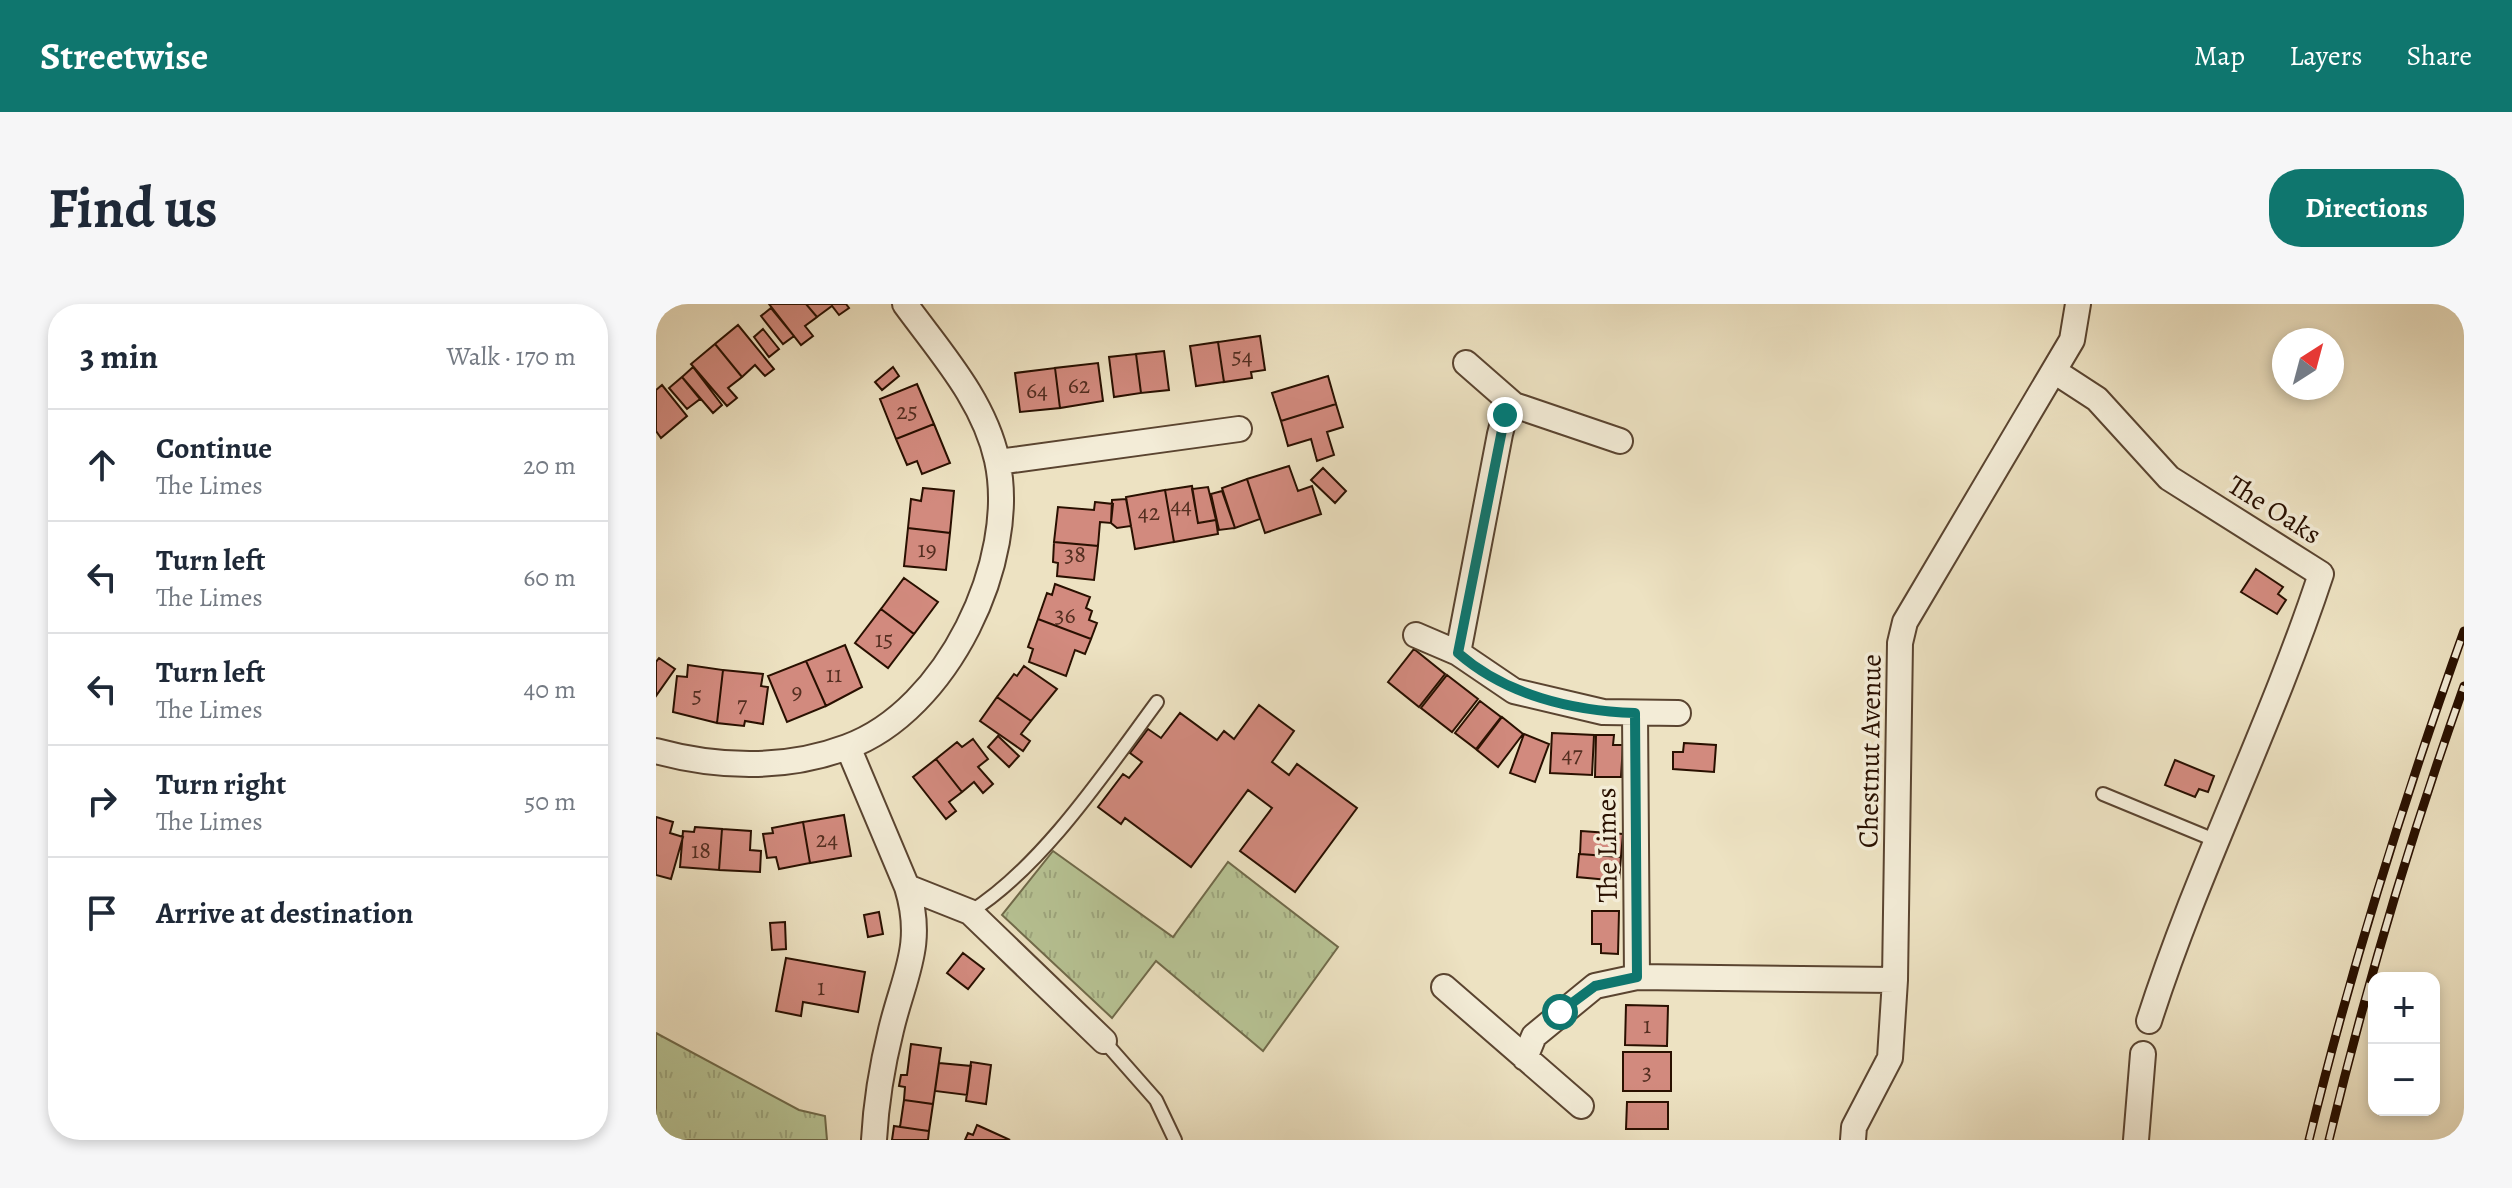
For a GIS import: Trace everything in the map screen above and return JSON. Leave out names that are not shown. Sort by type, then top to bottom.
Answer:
[{"type":"street","points":[[656,751],[700,763],[743,764],[782,763],[848,747],[881,730],[912,702],[937,674],[967,630],[987,584],[1003,519],[998,462],[970,393],[905,304]]},
{"type":"street","name":"Chestnut Avenue","points":[[1853,1140],[1854,1127],[1890,1058],[1895,980],[1900,643],[1905,622],[2072,340],[2078,304]]},
{"type":"street","points":[[1466,363],[1514,405],[1620,441]]},
{"type":"street","name":"The Oaks","points":[[2054,371],[2097,399],[2169,478],[2321,574],[2303,630],[2174,944],[2149,1021]]},
{"type":"street","points":[[1458,653],[1500,434],[1505,415],[1514,405]]},
{"type":"street","points":[[998,462],[1239,429]]},
{"type":"street","points":[[1416,635],[1458,653],[1514,691],[1603,712],[1678,713]]},
{"type":"street","name":"The Limes","points":[[1635,713],[1637,977]]},
{"type":"street","points":[[848,747],[916,915],[914,953],[891,1030],[876,1103],[874,1140]]},
{"type":"street","points":[[907,887],[970,912],[1104,1041]]},
{"type":"street","points":[[1525,1058],[1534,1036],[1595,986],[1637,977],[1895,980]]},
{"type":"street","points":[[1444,987],[1581,1106]]},
{"type":"street","points":[[2136,1140],[2143,1054]]},
{"type":"lane","points":[[970,912],[1004,891],[1103,774],[1157,702]]},
{"type":"lane","points":[[2103,794],[2217,841]]},
{"type":"lane","points":[[1104,1041],[1156,1100],[1175,1140]]},
{"type":"green space","points":[[1053,851],[1173,937],[1228,862],[1338,947],[1263,1051],[1156,961],[1112,1018],[1002,915]]},
{"type":"green space","points":[[656,1033],[799,1110],[825,1116],[827,1140],[656,1140]]},
{"type":"building","points":[[769,304],[806,304],[817,317],[805,326],[813,336],[801,345]]},
{"type":"building","points":[[806,304],[846,304],[849,308],[839,315],[832,306],[817,317]]},
{"type":"building","points":[[771,308],[794,336],[783,344],[761,316]]},
{"type":"building","points":[[738,325],[774,369],[765,376],[755,365],[742,377],[715,344]]},
{"type":"building","points":[[763,329],[779,349],[769,357],[754,337]]},
{"type":"building","points":[[1260,336],[1265,370],[1251,372],[1252,378],[1224,382],[1218,342]]},
{"type":"building","points":[[1218,342],[1224,382],[1196,386],[1190,346]]},
{"type":"building","points":[[715,344],[742,377],[728,388],[737,398],[727,406],[691,364]]},
{"type":"building","points":[[1164,351],[1169,390],[1141,393],[1136,354]]},
{"type":"building","points":[[1136,354],[1141,393],[1114,397],[1109,357]]},
{"type":"building","points":[[1098,363],[1103,401],[1060,408],[1055,368]]},
{"type":"building","points":[[693,367],[722,405],[713,413],[682,377]]},
{"type":"building","points":[[893,367],[899,376],[882,390],[875,382]]},
{"type":"building","points":[[1055,368],[1060,408],[1020,412],[1015,373]]},
{"type":"building","points":[[1328,376],[1336,404],[1281,421],[1272,393]]},
{"type":"building","points":[[682,377],[700,399],[687,409],[669,388]]},
{"type":"building","points":[[917,384],[934,424],[896,439],[880,399]]},
{"type":"building","points":[[662,385],[687,416],[661,438],[656,431],[656,390]]},
{"type":"building","points":[[1336,404],[1343,427],[1327,432],[1334,455],[1317,461],[1311,439],[1288,446],[1281,421]]},
{"type":"building","points":[[934,424],[950,463],[922,474],[917,461],[907,465],[896,439]]},
{"type":"building","points":[[1289,466],[1298,491],[1312,486],[1321,514],[1265,533],[1247,479]]},
{"type":"building","points":[[1323,468],[1346,491],[1335,503],[1311,480]]},
{"type":"building","points":[[1247,479],[1260,519],[1235,528],[1222,488]]},
{"type":"building","points":[[1192,486],[1198,523],[1216,520],[1218,534],[1174,542],[1165,490]]},
{"type":"building","points":[[1208,487],[1216,520],[1198,523],[1192,489]]},
{"type":"building","points":[[923,488],[954,491],[950,533],[908,528],[911,499],[921,501]]},
{"type":"building","points":[[1165,490],[1174,542],[1135,549],[1126,497]]},
{"type":"building","points":[[1222,491],[1235,528],[1219,530],[1211,494]]},
{"type":"building","points":[[1126,499],[1131,526],[1117,528],[1111,523],[1112,500]]},
{"type":"building","points":[[1095,502],[1113,504],[1111,523],[1100,522],[1098,546],[1054,542],[1058,507],[1094,510]]},
{"type":"building","points":[[908,528],[950,533],[946,570],[904,566]]},
{"type":"building","points":[[1054,542],[1098,546],[1094,580],[1057,576],[1058,563],[1053,562]]},
{"type":"building","points":[[2256,569],[2283,587],[2278,594],[2286,600],[2277,614],[2241,592]]},
{"type":"building","points":[[904,578],[938,602],[914,634],[881,609]]},
{"type":"building","points":[[1055,584],[1090,597],[1086,608],[1092,611],[1089,620],[1097,623],[1091,639],[1038,619],[1047,593],[1052,595]]},
{"type":"building","points":[[881,609],[914,634],[888,668],[855,643]]},
{"type":"building","points":[[1038,619],[1091,639],[1085,654],[1075,650],[1066,676],[1029,662],[1033,649],[1028,647]]},
{"type":"building","points":[[845,645],[862,687],[826,706],[806,661]]},
{"type":"building","points":[[1414,649],[1445,674],[1419,707],[1388,682]]},
{"type":"building","points":[[659,658],[675,669],[656,696],[656,662]]},
{"type":"building","points":[[806,661],[826,706],[787,722],[768,676]]},
{"type":"building","points":[[688,665],[723,670],[717,723],[673,712],[677,676],[687,677]]},
{"type":"building","points":[[1024,666],[1057,689],[1031,721],[997,697]]},
{"type":"building","points":[[723,670],[763,674],[761,686],[768,687],[763,724],[745,721],[744,726],[717,723]]},
{"type":"building","points":[[1447,675],[1478,699],[1452,732],[1421,708]]},
{"type":"building","points":[[997,697],[1031,721],[1021,734],[1030,741],[1023,751],[980,721]]},
{"type":"building","points":[[1480,701],[1501,717],[1476,749],[1455,733]]},
{"type":"building","points":[[1259,705],[1294,731],[1272,762],[1289,775],[1297,764],[1357,808],[1295,892],[1240,851],[1272,808],[1248,790],[1191,867],[1125,818],[1121,824],[1098,807],[1123,774],[1129,778],[1142,762],[1130,753],[1148,729],[1161,738],[1180,713],[1217,740],[1224,731],[1234,739]]},
{"type":"building","points":[[1502,717],[1523,734],[1498,767],[1477,750]]},
{"type":"building","points":[[1552,733],[1594,735],[1592,775],[1550,773]]},
{"type":"building","points":[[1524,734],[1549,744],[1535,782],[1510,773]]},
{"type":"building","points":[[1596,735],[1614,735],[1613,745],[1623,745],[1621,777],[1595,777]]},
{"type":"building","points":[[998,736],[1019,756],[1009,767],[988,747]]},
{"type":"building","points":[[973,739],[988,759],[978,767],[993,784],[983,793],[974,782],[962,792],[936,759],[957,742],[962,747]]},
{"type":"building","points":[[1684,743],[1716,745],[1714,772],[1673,769],[1673,752],[1683,752]]},
{"type":"building","points":[[936,759],[962,792],[949,802],[956,811],[946,819],[913,777]]},
{"type":"building","points":[[2175,760],[2214,776],[2208,792],[2199,789],[2195,797],[2165,785]]},
{"type":"building","points":[[844,815],[851,856],[810,863],[803,822]]},
{"type":"building","points":[[656,817],[673,822],[670,833],[683,837],[671,879],[656,875]]},
{"type":"building","points":[[803,822],[810,863],[779,869],[776,857],[767,858],[763,834],[773,833],[772,828]]},
{"type":"building","points":[[695,827],[722,829],[719,870],[680,867],[683,831],[694,832]]},
{"type":"building","points":[[722,829],[751,831],[750,850],[761,851],[760,872],[719,870]]},
{"type":"building","points":[[1581,831],[1623,834],[1621,857],[1580,854]]},
{"type":"building","points":[[1579,854],[1621,857],[1619,881],[1577,877]]},
{"type":"building","points":[[1592,911],[1619,911],[1618,954],[1601,953],[1601,944],[1592,944]]},
{"type":"building","points":[[879,912],[883,934],[868,937],[864,915]]},
{"type":"building","points":[[785,922],[786,949],[772,950],[770,923]]},
{"type":"building","points":[[963,953],[984,969],[968,989],[947,973]]},
{"type":"building","points":[[786,958],[865,972],[858,1012],[803,1002],[801,1016],[776,1011]]},
{"type":"building","points":[[1626,1005],[1668,1006],[1667,1046],[1625,1045]]},
{"type":"building","points":[[911,1044],[941,1048],[933,1104],[904,1100],[905,1087],[899,1086],[901,1075],[907,1075]]},
{"type":"building","points":[[1623,1052],[1671,1052],[1671,1091],[1623,1091]]},
{"type":"building","points":[[971,1062],[991,1065],[986,1104],[966,1101]]},
{"type":"building","points":[[939,1063],[971,1066],[967,1095],[935,1091]]},
{"type":"building","points":[[904,1100],[933,1104],[929,1131],[900,1127]]},
{"type":"building","points":[[1627,1102],[1668,1102],[1668,1129],[1626,1129]]},
{"type":"building","points":[[977,1125],[1010,1140],[965,1140],[968,1133],[973,1135]]},
{"type":"building","points":[[894,1126],[929,1131],[928,1140],[892,1140]]},
{"type":"railway","points":[[2309,1140],[2342,1011],[2380,884],[2464,631]]},
{"type":"railway","points":[[2329,1140],[2390,911],[2464,686]]},
{"type":"route","points":[[1505,415],[1458,653],[1471,665],[1514,691],[1603,712],[1635,713],[1637,977],[1595,986],[1560,1012]]}]
